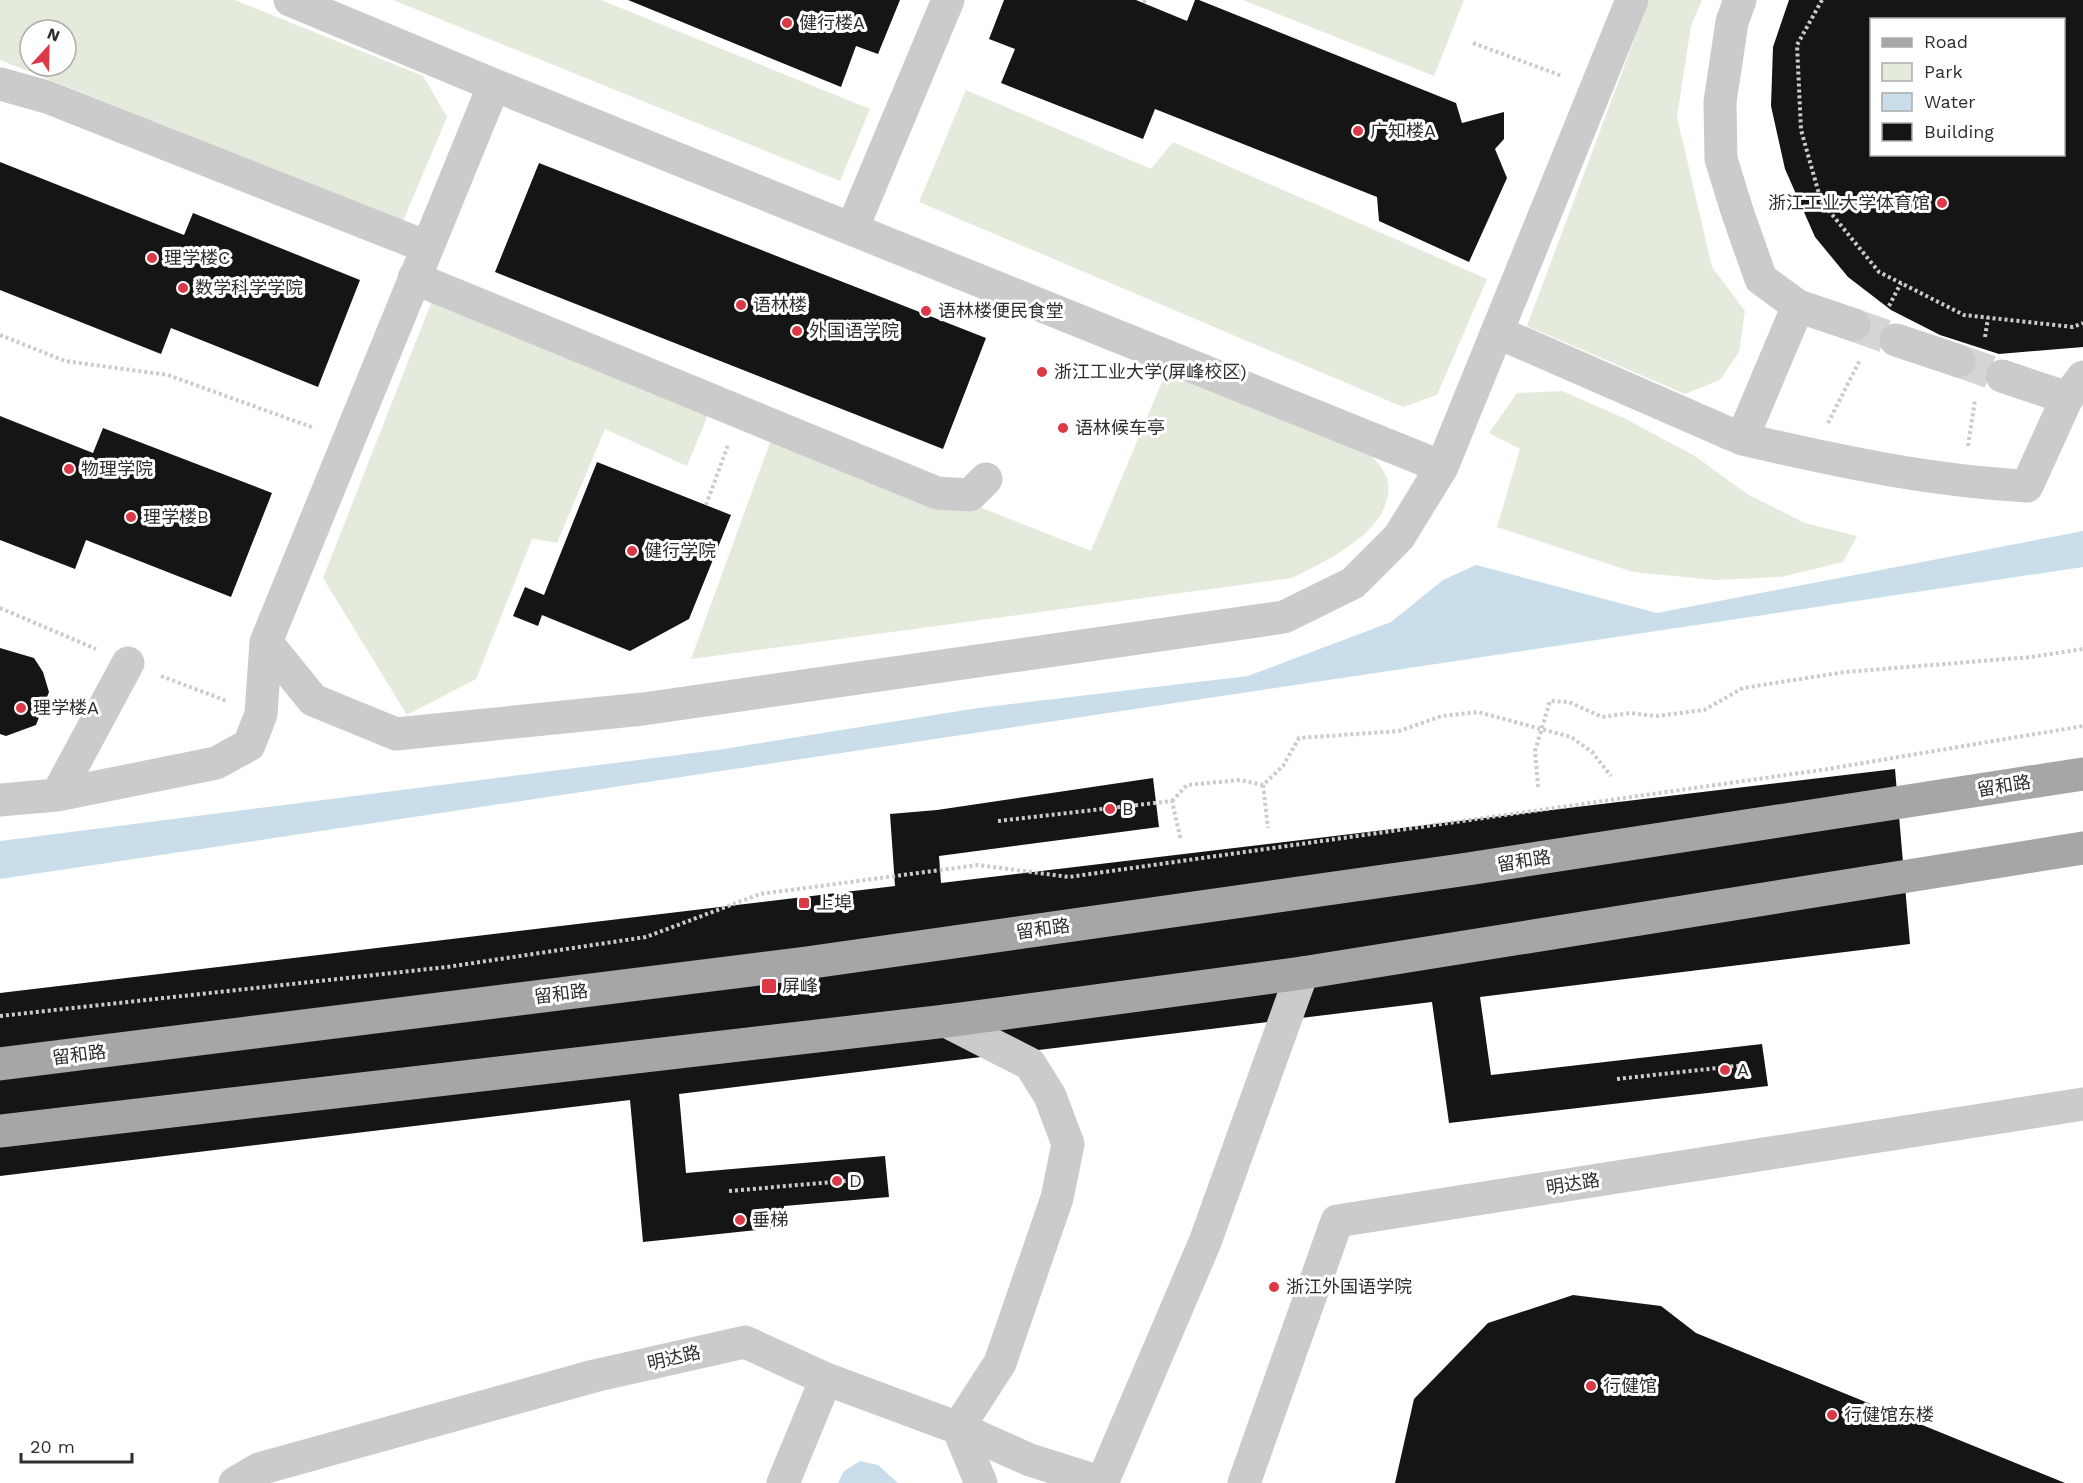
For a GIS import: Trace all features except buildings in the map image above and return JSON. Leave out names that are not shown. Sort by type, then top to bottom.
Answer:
[{"type":"main road","name":"留和路","points":[[0,1064],[806,963],[1461,870],[2083,774]]},
{"type":"main road","points":[[0,1131],[946,1021],[1302,974],[2083,848]]},
{"type":"street","points":[[290,0],[852,229],[1044,323],[1442,467]]},
{"type":"street","points":[[852,229],[948,0]]},
{"type":"street","points":[[266,642],[313,700],[396,734],[643,709],[1284,617],[1353,584],[1399,537],[1442,467],[1632,0]]},
{"type":"street","points":[[1740,0],[1732,22],[1720,102],[1721,159],[1761,279],[1798,306],[1859,340]]},
{"type":"street","points":[[0,84],[47,97],[427,247]]},
{"type":"street","points":[[0,800],[57,795],[216,764],[249,745],[261,714],[266,642],[494,85]]},
{"type":"street","points":[[414,278],[937,493],[970,495],[986,479]]},
{"type":"street","points":[[1742,439],[1798,306]]},
{"type":"street","points":[[1891,327],[1959,361]]},
{"type":"street","points":[[1497,332],[1742,439],[1810,455],[1956,482],[2027,486],[2075,388],[2002,376]]},
{"type":"street","points":[[57,795],[128,663]]},
{"type":"street","points":[[1102,1483],[1205,1242],[1302,974]]},
{"type":"street","points":[[946,1021],[1030,1064],[1050,1096],[1068,1144],[1057,1198],[1000,1363],[958,1428],[981,1483]]},
{"type":"street","name":"明达路","points":[[1244,1483],[1337,1221],[2083,1104]]},
{"type":"street","name":"明达路","points":[[235,1483],[259,1469],[583,1379],[745,1342],[826,1379],[958,1428],[1030,1461],[1102,1483]]},
{"type":"street","points":[[783,1483],[826,1379]]},
{"type":"path","points":[[1822,0],[1797,45],[1801,130],[1821,201],[1879,272],[1964,315],[2073,327],[2083,323]]},
{"type":"path","points":[[1473,43],[1596,89]]},
{"type":"path","points":[[1891,327],[1901,283]]},
{"type":"path","points":[[0,335],[65,360],[168,375],[348,441]]},
{"type":"path","points":[[1810,455],[1859,340]]},
{"type":"path","points":[[1538,787],[1535,751],[1550,701],[1569,702],[1602,717],[1630,713],[1656,717],[1704,710],[1743,688],[1799,679],[1845,672],[2031,657],[2083,649]]},
{"type":"path","points":[[1263,785],[1283,766],[1299,738],[1399,731],[1442,716],[1478,712],[1571,737],[1592,752],[1611,776]]},
{"type":"path","points":[[0,1016],[447,967],[646,937],[760,894],[771,892],[978,865],[1068,877],[1828,769],[2083,726]]},
{"type":"path","points":[[998,821],[1172,801],[1187,785],[1240,780],[1263,785]]},
{"type":"path","points":[[1263,785],[1268,828]]},
{"type":"path","points":[[1172,801],[1181,841]]},
{"type":"path","points":[[1617,1079],[1745,1065]]},
{"type":"path","points":[[729,1191],[856,1180]]},
{"type":"green space","points":[[0,0],[235,0],[423,76],[447,117],[403,221],[45,78],[78,78],[78,18],[18,18],[18,67],[0,60]]},
{"type":"green space","points":[[393,0],[601,0],[870,109],[840,181]]},
{"type":"green space","points":[[1243,0],[1464,0],[1434,76]]},
{"type":"green space","points":[[1649,0],[1702,0],[1691,26],[1677,117],[1712,267],[1745,311],[1739,352],[1720,380],[1685,394],[1527,326]]},
{"type":"green space","points":[[966,90],[1151,169],[1173,142],[1487,279],[1437,395],[1403,407],[919,202]]},
{"type":"green space","points":[[433,298],[710,410],[687,466],[605,429],[557,543],[532,539],[476,679],[407,715],[323,578]]},
{"type":"green space","points":[[1166,372],[1368,450],[1383,470],[1388,482],[1387,499],[1381,515],[1356,541],[1292,578],[691,659],[772,437],[972,504],[1091,551]]},
{"type":"green space","points":[[1562,391],[1626,419],[1695,456],[1747,494],[1805,523],[1857,536],[1843,562],[1781,577],[1716,580],[1633,572],[1497,527],[1520,449],[1489,433],[1517,393]]},
{"type":"water","points":[[2083,531],[2083,567],[0,879],[0,841],[717,750],[978,708],[1248,676],[1391,622],[1443,580],[1476,565],[1657,613]]},
{"type":"water","points":[[860,1461],[878,1465],[898,1483],[838,1483],[844,1471]]},
{"type":"tunnel","points":[[1854,325],[1896,340]]},
{"type":"tunnel","points":[[1959,361],[2002,376]]},
{"type":"place","name":"健行楼A","points":[[787,23]]},
{"type":"place","name":"广知楼A","points":[[1358,131]]},
{"type":"place","name":"浙江工业大学体育馆","points":[[1942,203]]},
{"type":"place","name":"理学楼C","points":[[152,258]]},
{"type":"place","name":"数学科学学院","points":[[183,288]]},
{"type":"place","name":"语林楼","points":[[741,305]]},
{"type":"place","name":"语林楼便民食堂","points":[[926,311]]},
{"type":"place","name":"外国语学院","points":[[797,331]]},
{"type":"place","name":"浙江工业大学(屏峰校区)","points":[[1042,372]]},
{"type":"place","name":"语林候车亭","points":[[1063,428]]},
{"type":"place","name":"物理学院","points":[[69,469]]},
{"type":"place","name":"理学楼B","points":[[131,517]]},
{"type":"place","name":"健行学院","points":[[632,551]]},
{"type":"place","name":"理学楼A","points":[[21,708]]},
{"type":"place","name":"B","points":[[1110,809]]},
{"type":"place","name":"上埠","points":[[804,903]]},
{"type":"place","name":"屏峰","points":[[769,986]]},
{"type":"place","name":"A","points":[[1725,1070]]},
{"type":"place","name":"D","points":[[837,1181]]},
{"type":"place","name":"垂梯","points":[[740,1220]]},
{"type":"place","name":"浙江外国语学院","points":[[1274,1287]]},
{"type":"place","name":"行健馆","points":[[1591,1386]]},
{"type":"place","name":"行健馆东楼","points":[[1832,1415]]}]
